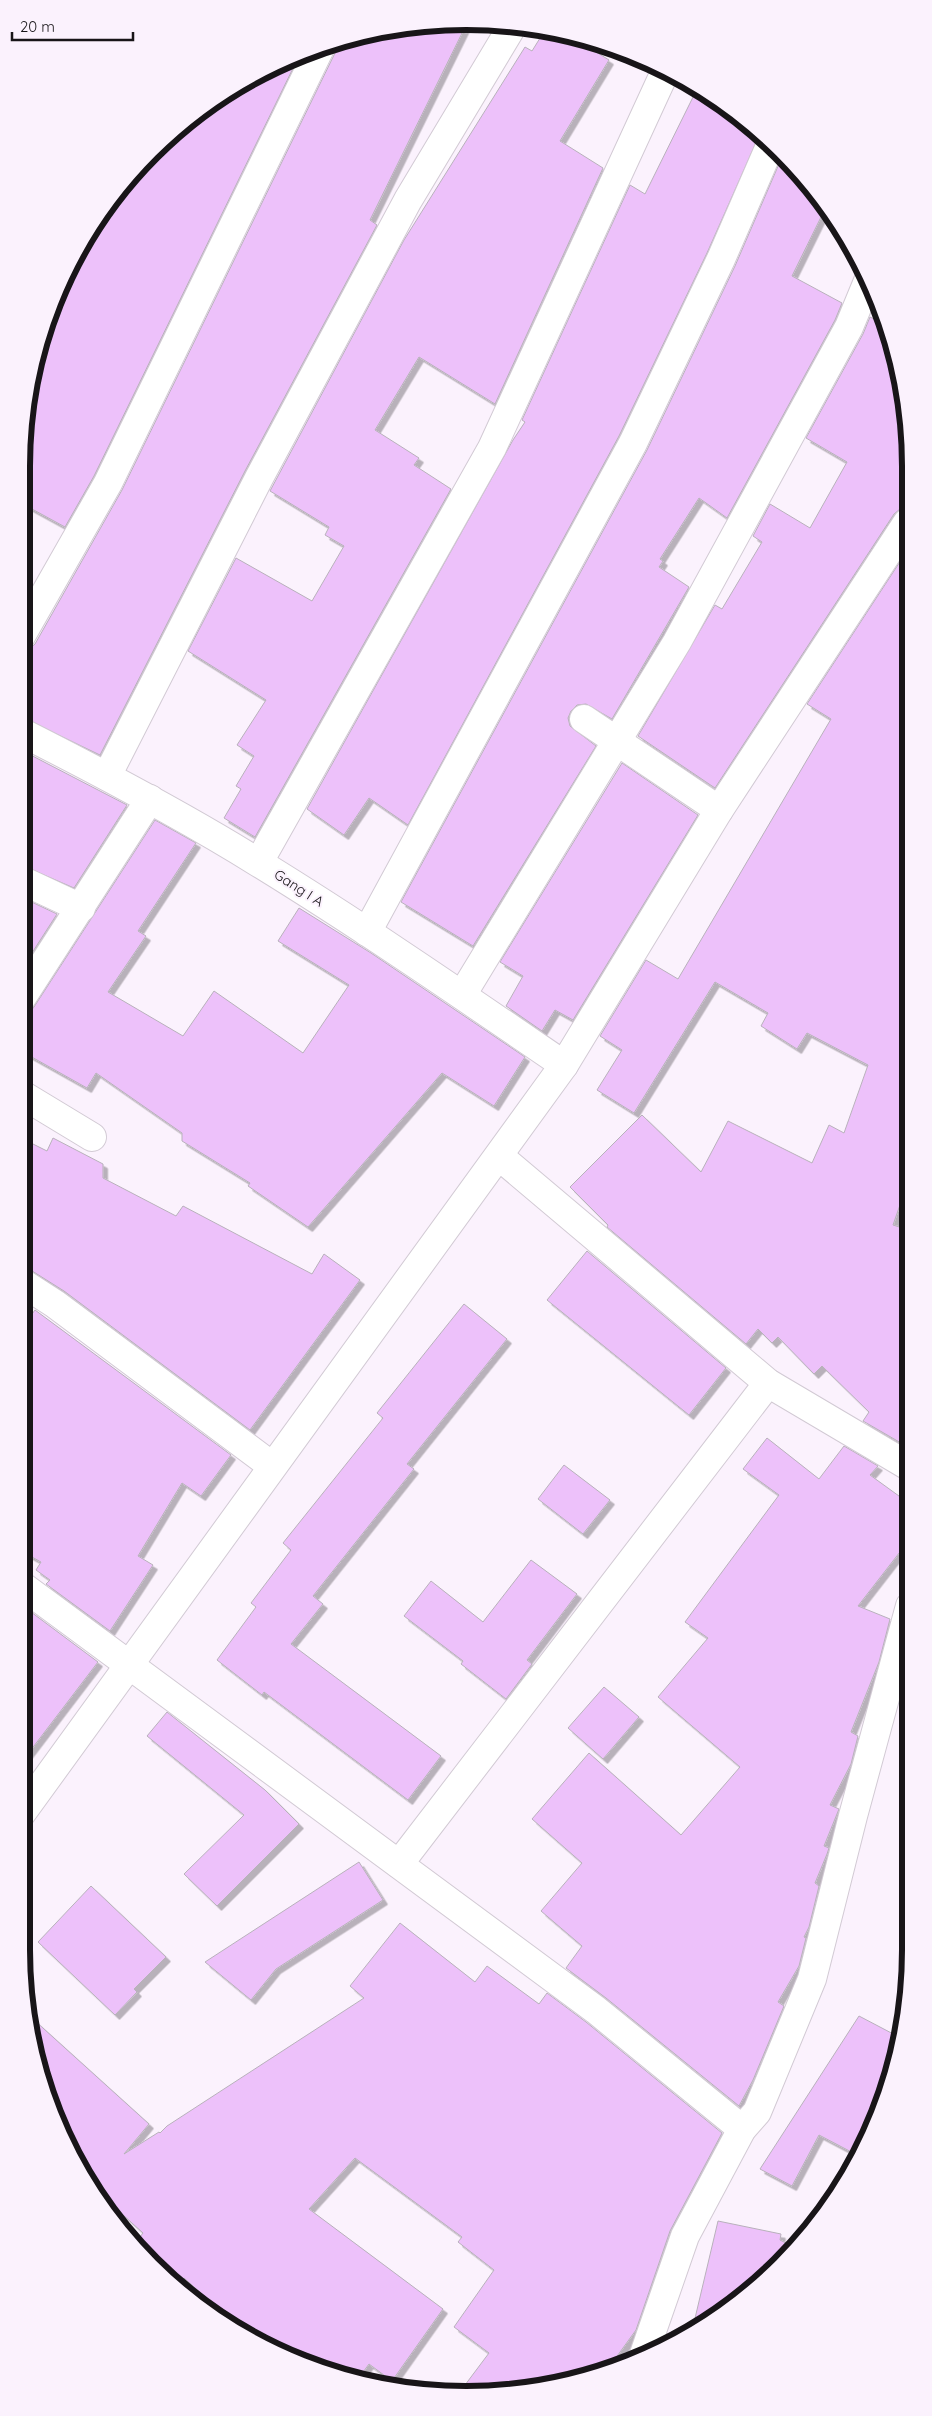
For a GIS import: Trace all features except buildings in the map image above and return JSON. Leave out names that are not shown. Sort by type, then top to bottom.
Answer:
[{"type":"street","points":[[107,776],[259,478],[408,200],[509,32]]},
{"type":"street","points":[[30,620],[108,483],[316,57]]},
{"type":"street","points":[[258,862],[492,448],[663,77]]},
{"type":"street","points":[[367,932],[633,443],[721,259],[767,152]]},
{"type":"street","points":[[462,995],[677,642],[849,327],[865,289]]},
{"type":"street","points":[[30,1802],[564,1065],[719,810],[902,531]]},
{"type":"street","points":[[584,719],[719,810]]},
{"type":"street","name":"Gang I A","points":[[30,737],[150,799],[258,862],[462,995],[564,1065]]},
{"type":"street","points":[[30,985],[150,799]]},
{"type":"street","points":[[30,884],[81,908]]},
{"type":"street","points":[[30,1099],[92,1137]]},
{"type":"street","points":[[499,1156],[768,1383],[902,1462]]},
{"type":"street","points":[[30,1288],[55,1304],[272,1466]]},
{"type":"street","points":[[399,1864],[768,1383]]},
{"type":"street","points":[[30,1592],[596,2010],[742,2129]]},
{"type":"street","points":[[647,2347],[685,2236],[742,2129],[751,2122],[764,2099],[812,1979],[853,1816],[902,1641]]}]
